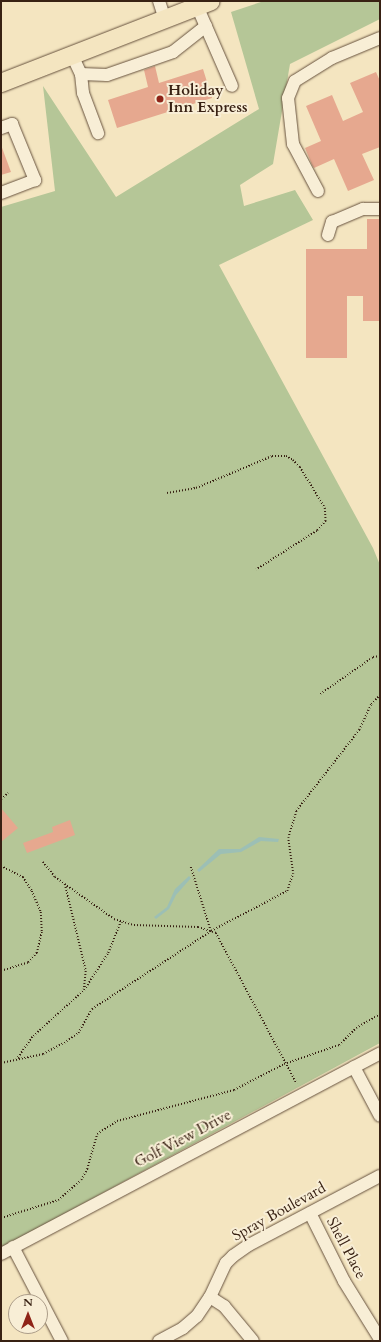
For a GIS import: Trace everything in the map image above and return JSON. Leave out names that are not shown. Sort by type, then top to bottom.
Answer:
[{"type":"highway","points":[[1,83],[204,4]]},
{"type":"street","points":[[159,1],[165,19]]},
{"type":"street","points":[[204,4],[206,26],[232,86]]},
{"type":"street","points":[[81,74],[107,75],[173,52],[206,26]]},
{"type":"street","points":[[318,191],[293,144],[288,98],[295,81],[332,58],[380,38]]},
{"type":"street","points":[[72,55],[81,74],[83,93],[98,133]]},
{"type":"street","points":[[1,128],[12,124],[35,180],[1,193]]},
{"type":"street","points":[[328,235],[332,222],[363,209],[380,209]]},
{"type":"street","name":"Golf View Drive","points":[[1,1254],[380,1053]]},
{"type":"street","points":[[354,1067],[380,1116]]},
{"type":"street","name":"Spray Boulevard","points":[[159,1341],[190,1323],[210,1297],[226,1263],[233,1256],[249,1245],[380,1176]]},
{"type":"street","name":"Shell Place","points":[[310,1213],[344,1281],[380,1339]]},
{"type":"street","points":[[14,1247],[62,1341]]},
{"type":"street","points":[[210,1297],[230,1311],[253,1341]]},
{"type":"path","points":[[168,493],[196,488],[272,456],[286,456],[293,460],[300,467],[325,508],[326,521],[317,531],[256,570]]},
{"type":"path","points":[[320,694],[373,657],[380,656]]},
{"type":"path","points":[[1,1063],[43,1054],[64,1043],[78,1033],[92,1009],[211,932],[287,892],[293,874],[288,838],[296,811],[359,730],[371,704],[380,695]]},
{"type":"path","points":[[1,799],[8,794]]},
{"type":"path","points":[[43,862],[55,877],[121,921],[134,925],[198,927],[216,933],[284,1064],[303,1094]]},
{"type":"path","points":[[1,866],[23,877],[32,891],[41,912],[42,932],[37,953],[28,963],[1,971]]},
{"type":"path","points":[[191,867],[211,932]]},
{"type":"path","points":[[65,884],[86,972],[84,990]]},
{"type":"path","points":[[16,1060],[33,1036],[84,990],[108,953],[121,921]]},
{"type":"path","points":[[1,1218],[58,1200],[81,1180],[87,1169],[97,1134],[117,1121],[234,1090],[284,1064],[339,1045],[356,1028],[380,1014]]},
{"type":"green space","points":[[264,1],[380,1],[380,19],[290,64],[273,164],[240,185],[244,206],[295,190],[313,220],[219,265],[373,548],[380,565],[380,1043],[1,1248],[1,207],[55,191],[43,86],[116,197],[259,109],[231,12]]},
{"type":"water","points":[[259,837],[279,839],[278,842],[261,841],[241,852],[221,854],[199,872],[197,870],[219,849],[240,849]]},
{"type":"water","points":[[189,876],[191,878],[176,895],[169,909],[156,919],[154,917],[167,907],[175,889]]},
{"type":"building","points":[[155,66],[159,83],[203,69],[212,98],[117,128],[108,100],[148,87],[144,70]]},
{"type":"building","points":[[376,72],[380,81],[380,147],[362,154],[374,180],[348,191],[334,159],[314,168],[312,165],[305,148],[321,141],[306,106],[332,95],[343,121],[363,112],[350,83]]},
{"type":"building","points":[[1,145],[11,172],[1,175]]},
{"type":"building","points":[[367,219],[380,219],[380,321],[363,321],[363,296],[347,296],[347,358],[306,358],[306,249],[367,249]]},
{"type":"building","points":[[1,808],[18,828],[1,842]]},
{"type":"building","points":[[70,820],[75,835],[27,853],[23,843],[53,832],[52,827]]},
{"type":"place","name":"Holiday Inn Express","points":[[160,99]]}]
